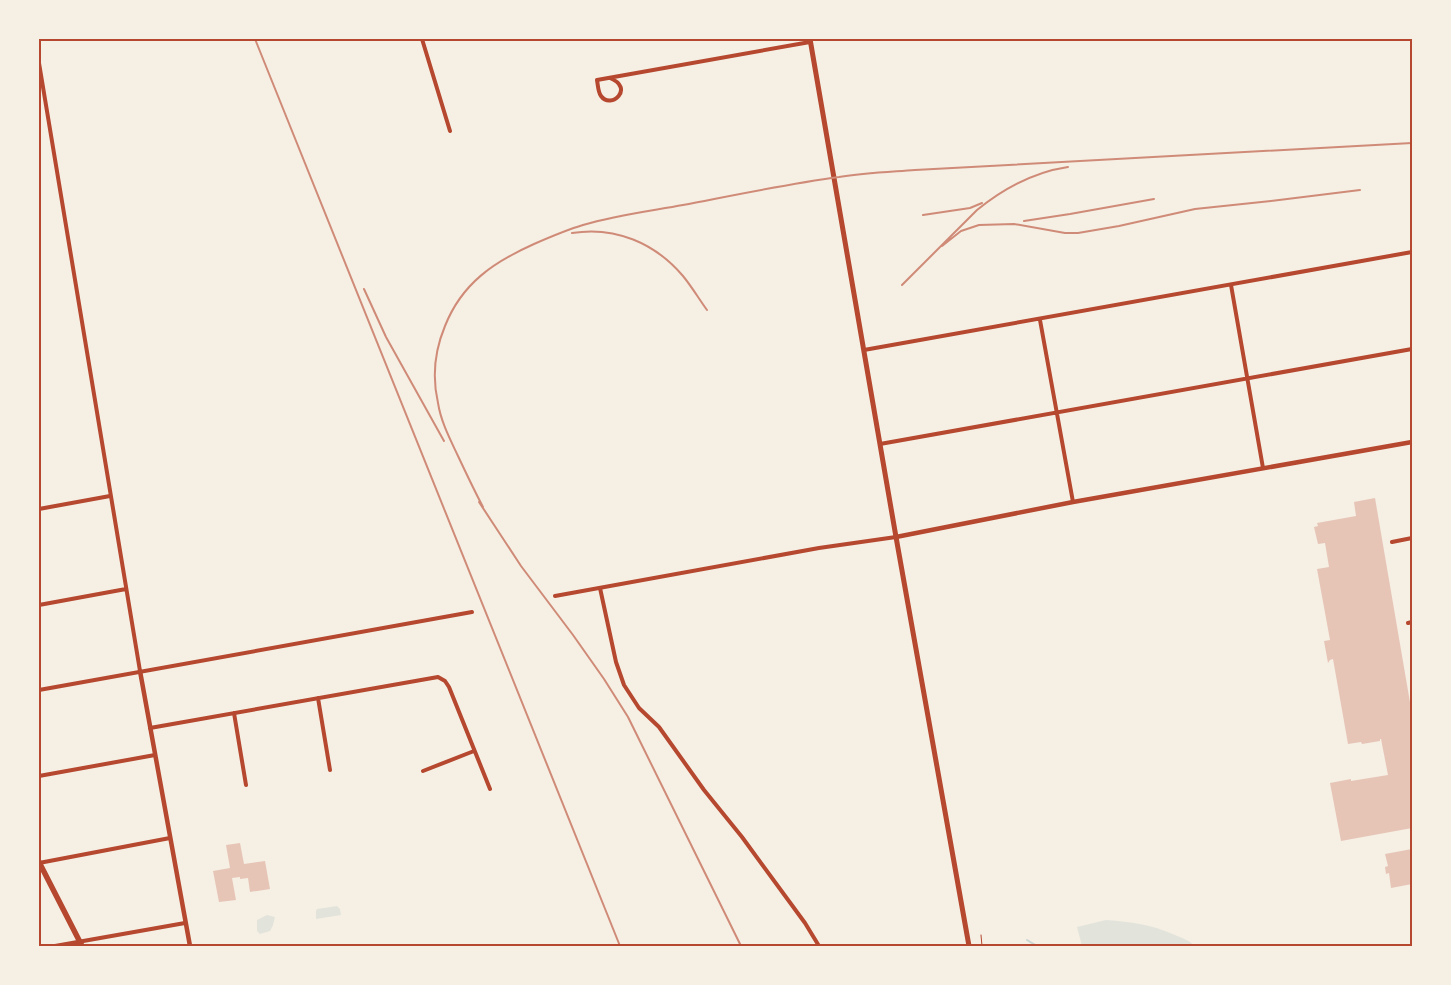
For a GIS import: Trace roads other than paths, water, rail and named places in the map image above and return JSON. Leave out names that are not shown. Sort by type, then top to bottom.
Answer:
[{"type":"main road","points":[[810,40],[969,946]]},
{"type":"main road","points":[[39,863],[81,944]]},
{"type":"street","points":[[422,39],[450,132]]},
{"type":"street","points":[[610,78],[619,83],[621,93],[616,99],[610,101],[601,96],[597,80],[810,40]]},
{"type":"street","points":[[39,63],[110,496],[190,946]]},
{"type":"street","points":[[864,350],[1412,252]]},
{"type":"street","points":[[1231,285],[1263,468]]},
{"type":"street","points":[[1040,320],[1073,502]]},
{"type":"street","points":[[880,444],[1412,349]]},
{"type":"street","points":[[555,596],[819,548],[896,537],[1073,502],[1412,442]]},
{"type":"street","points":[[39,509],[110,496]]},
{"type":"street","points":[[1392,542],[1412,538]]},
{"type":"street","points":[[600,588],[616,662],[624,685],[639,708],[658,727],[704,790],[742,837],[805,923],[819,946]]},
{"type":"street","points":[[39,605],[126,589]]},
{"type":"street","points":[[39,690],[472,612]]},
{"type":"street","points":[[150,728],[434,677],[442,679],[449,686],[490,789]]},
{"type":"street","points":[[318,698],[330,770]]},
{"type":"street","points":[[234,713],[246,785]]},
{"type":"street","points":[[423,771],[474,751]]},
{"type":"street","points":[[39,776],[155,755]]},
{"type":"street","points":[[39,863],[170,838]]},
{"type":"street","points":[[55,946],[81,944],[185,923]]},
{"type":"waterway","points":[[1027,940],[1037,946]]},
{"type":"railway","points":[[255,39],[620,946]]},
{"type":"railway","points":[[483,507],[449,437],[439,410],[435,383],[439,344],[452,311],[470,286],[506,258],[558,234],[583,225],[620,216],[780,186],[858,174],[1412,143]]},
{"type":"railway","points":[[902,285],[987,202],[1019,182],[1055,169],[1068,167]]},
{"type":"railway","points":[[942,246],[961,231],[979,225],[1014,224],[1065,233],[1078,233],[1195,209],[1360,190]]},
{"type":"railway","points":[[1024,221],[1154,199]]},
{"type":"railway","points":[[923,215],[970,208],[982,203]]},
{"type":"railway","points":[[572,233],[604,232],[619,235],[647,246],[672,264],[707,310]]},
{"type":"railway","points":[[364,289],[386,337],[444,441]]},
{"type":"railway","points":[[479,502],[521,566],[573,635],[628,717],[741,946]]}]
